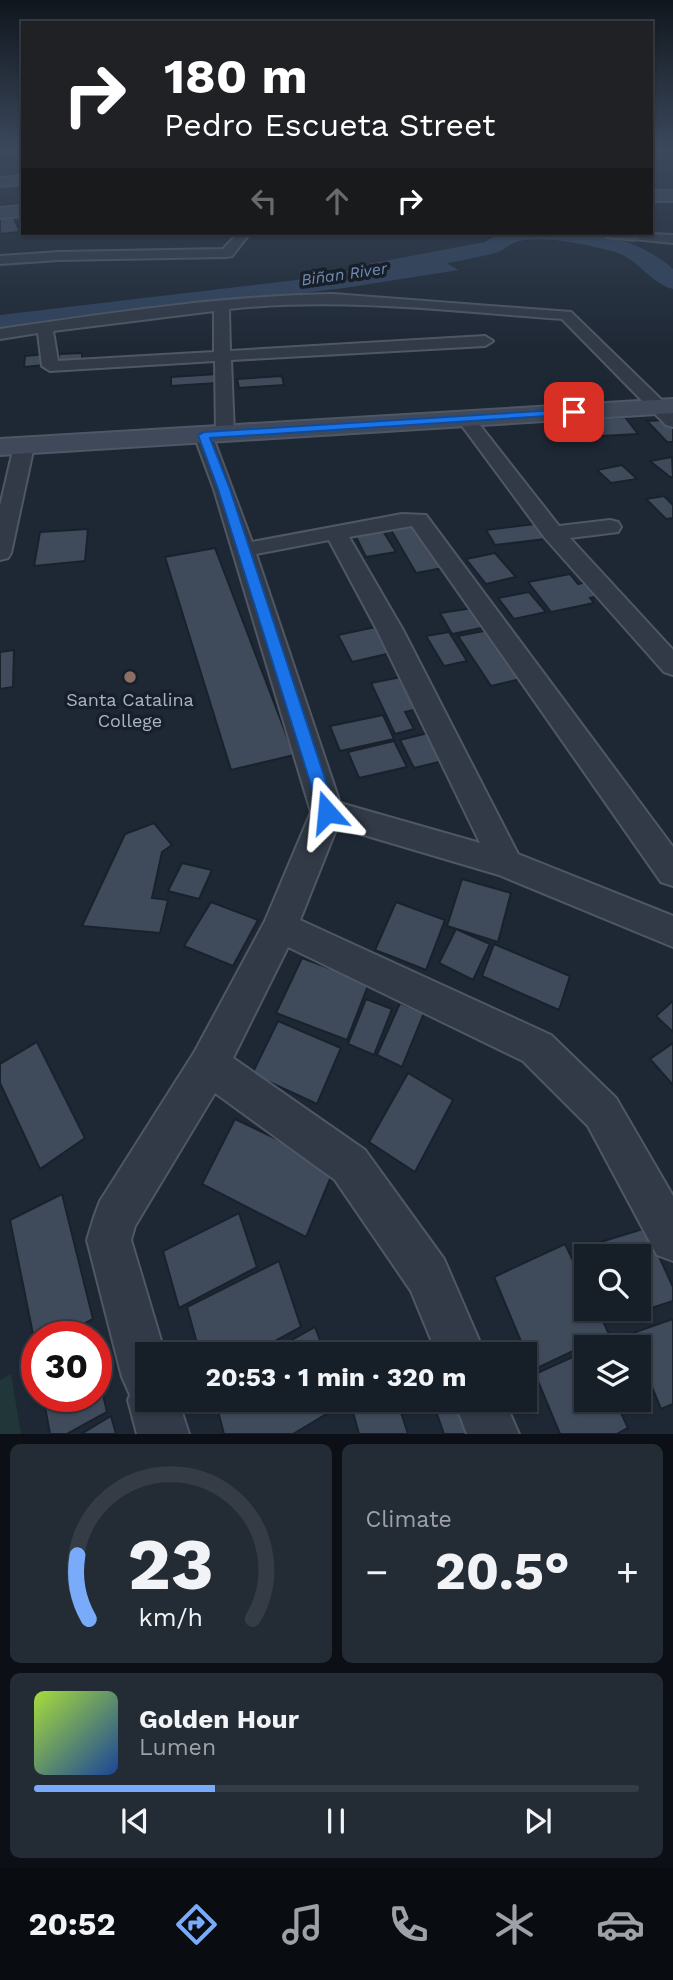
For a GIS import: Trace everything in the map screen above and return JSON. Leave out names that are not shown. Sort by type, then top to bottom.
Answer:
[{"type":"street","points":[[0,260],[58,256],[227,253],[242,235]]},
{"type":"street","points":[[642,235],[673,239]]},
{"type":"street","points":[[552,296],[566,314],[667,411]]},
{"type":"street","points":[[0,334],[279,299],[324,298],[566,314]]},
{"type":"street","points":[[137,1342],[109,1240],[116,1217],[209,1065],[280,927],[327,812],[243,550],[214,434],[223,356],[221,305]]},
{"type":"street","points":[[45,327],[50,366],[485,341]]},
{"type":"street","points":[[0,553],[12,447],[466,419],[667,411]]},
{"type":"street","points":[[466,419],[553,533],[673,666]]},
{"type":"street","points":[[243,550],[410,518],[418,520],[673,872]]},
{"type":"street","points":[[553,533],[610,527]]},
{"type":"street","points":[[335,532],[390,630],[506,864]]},
{"type":"street","points":[[327,812],[506,864],[673,932]]},
{"type":"street","points":[[280,927],[537,1048],[603,1112],[673,1239]]},
{"type":"street","points":[[209,1065],[350,1165],[428,1275],[456,1342]]},
{"type":"street","points":[[157,1412],[163,1434]]},
{"type":"street","points":[[484,1412],[493,1434]]},
{"type":"green space","points":[[11,1374],[21,1434],[0,1434],[0,1380]]},
{"type":"water","points":[[439,255],[439,259],[459,270],[344,288],[0,331],[0,315],[296,280]]},
{"type":"building","points":[[13,216],[20,232],[0,234],[0,217]]},
{"type":"building","points":[[82,353],[82,362],[58,364],[59,354]]},
{"type":"building","points":[[45,354],[45,365],[24,367],[25,356]]},
{"type":"building","points":[[217,374],[218,383],[171,386],[171,377]]},
{"type":"building","points":[[282,376],[284,385],[239,388],[237,379]]},
{"type":"building","points":[[625,417],[638,434],[601,436],[589,419]]},
{"type":"building","points":[[666,420],[673,427],[673,442],[667,442],[647,421]]},
{"type":"building","points":[[672,457],[673,477],[650,461]]},
{"type":"building","points":[[622,465],[637,479],[611,483],[597,470]]},
{"type":"building","points":[[664,496],[673,505],[673,518],[666,519],[646,499]]},
{"type":"building","points":[[535,524],[545,539],[495,545],[486,530]]},
{"type":"building","points":[[416,526],[443,568],[416,573],[391,530]]},
{"type":"building","points":[[88,529],[85,561],[34,566],[40,532]]},
{"type":"building","points":[[383,531],[396,552],[366,557],[355,535]]},
{"type":"building","points":[[215,548],[294,755],[231,770],[165,557]]},
{"type":"building","points":[[495,553],[516,577],[486,584],[466,559]]},
{"type":"building","points":[[570,574],[578,584],[586,582],[599,596],[590,598],[594,603],[551,612],[528,582]]},
{"type":"building","points":[[529,592],[546,612],[514,619],[498,598]]},
{"type":"building","points":[[473,608],[486,627],[452,634],[440,613]]},
{"type":"building","points":[[385,625],[400,651],[352,662],[338,635]]},
{"type":"building","points":[[494,629],[529,677],[491,686],[458,636]]},
{"type":"building","points":[[449,632],[467,661],[444,666],[426,636]]},
{"type":"building","points":[[14,650],[13,687],[0,689],[0,652]]},
{"type":"building","points":[[411,675],[428,707],[405,712],[414,729],[395,734],[371,683]]},
{"type":"building","points":[[383,715],[394,739],[340,751],[330,726]]},
{"type":"building","points":[[432,732],[447,760],[414,768],[400,740]]},
{"type":"building","points":[[394,741],[407,767],[359,778],[348,752]]},
{"type":"building","points":[[154,823],[172,845],[162,852],[152,898],[168,900],[160,933],[82,926],[125,834]]},
{"type":"building","points":[[182,863],[212,870],[199,899],[168,891]]},
{"type":"building","points":[[462,879],[511,893],[498,942],[447,926]]},
{"type":"building","points":[[211,902],[258,920],[233,966],[184,946]]},
{"type":"building","points":[[396,902],[445,920],[426,970],[375,950]]},
{"type":"building","points":[[456,929],[490,944],[473,980],[439,963]]},
{"type":"building","points":[[494,944],[570,976],[559,1010],[482,976]]},
{"type":"building","points":[[302,958],[369,983],[347,1040],[276,1013]]},
{"type":"building","points":[[366,999],[392,1009],[374,1055],[348,1044]]},
{"type":"building","points":[[673,1001],[673,1032],[656,1016]]},
{"type":"building","points":[[400,1003],[424,1013],[402,1067],[377,1055]]},
{"type":"building","points":[[278,1021],[341,1048],[317,1104],[252,1074]]},
{"type":"building","points":[[37,1042],[85,1138],[40,1169],[0,1083],[0,1064]]},
{"type":"building","points":[[673,1043],[673,1085],[650,1059]]},
{"type":"building","points":[[408,1073],[453,1100],[415,1172],[369,1142]]},
{"type":"building","points":[[235,1119],[335,1167],[306,1237],[202,1184]]},
{"type":"building","points":[[62,1194],[93,1319],[30,1321],[10,1220]]},
{"type":"building","points":[[239,1213],[257,1267],[179,1308],[163,1251]]},
{"type":"building","points":[[646,1228],[673,1287],[673,1301],[651,1308],[651,1244],[594,1244]]},
{"type":"building","points":[[565,1244],[574,1263],[574,1321],[603,1321],[609,1334],[574,1335],[574,1351],[537,1368],[537,1342],[521,1342],[494,1277]]},
{"type":"building","points":[[279,1261],[301,1327],[273,1342],[197,1342],[187,1307]]},
{"type":"building","points":[[673,1319],[673,1404],[661,1409],[651,1385],[651,1335],[630,1334]]},
{"type":"building","points":[[315,1327],[321,1342],[288,1342]]},
{"type":"building","points":[[574,1356],[574,1412],[621,1412],[628,1428],[617,1434],[560,1434],[537,1373]]},
{"type":"building","points":[[46,1412],[107,1412],[67,1434],[50,1434]]},
{"type":"building","points":[[218,1412],[330,1412],[293,1434],[224,1434]]},
{"type":"building","points":[[353,1412],[401,1412],[408,1434],[359,1434]]},
{"type":"building","points":[[436,1412],[480,1412],[488,1434],[444,1434]]},
{"type":"building","points":[[111,1416],[116,1434],[81,1434]]},
{"type":"waterway","name":"Biñan River","points":[[373,270],[492,247],[512,235]]},
{"type":"waterway","name":"Biñan River","points":[[564,235],[593,239],[629,249],[658,268],[673,282]]},
{"type":"place","name":"Santa Catalina College","points":[[130,677]]},
{"type":"route","points":[[327,812],[224,489],[204,435],[574,412]]}]
